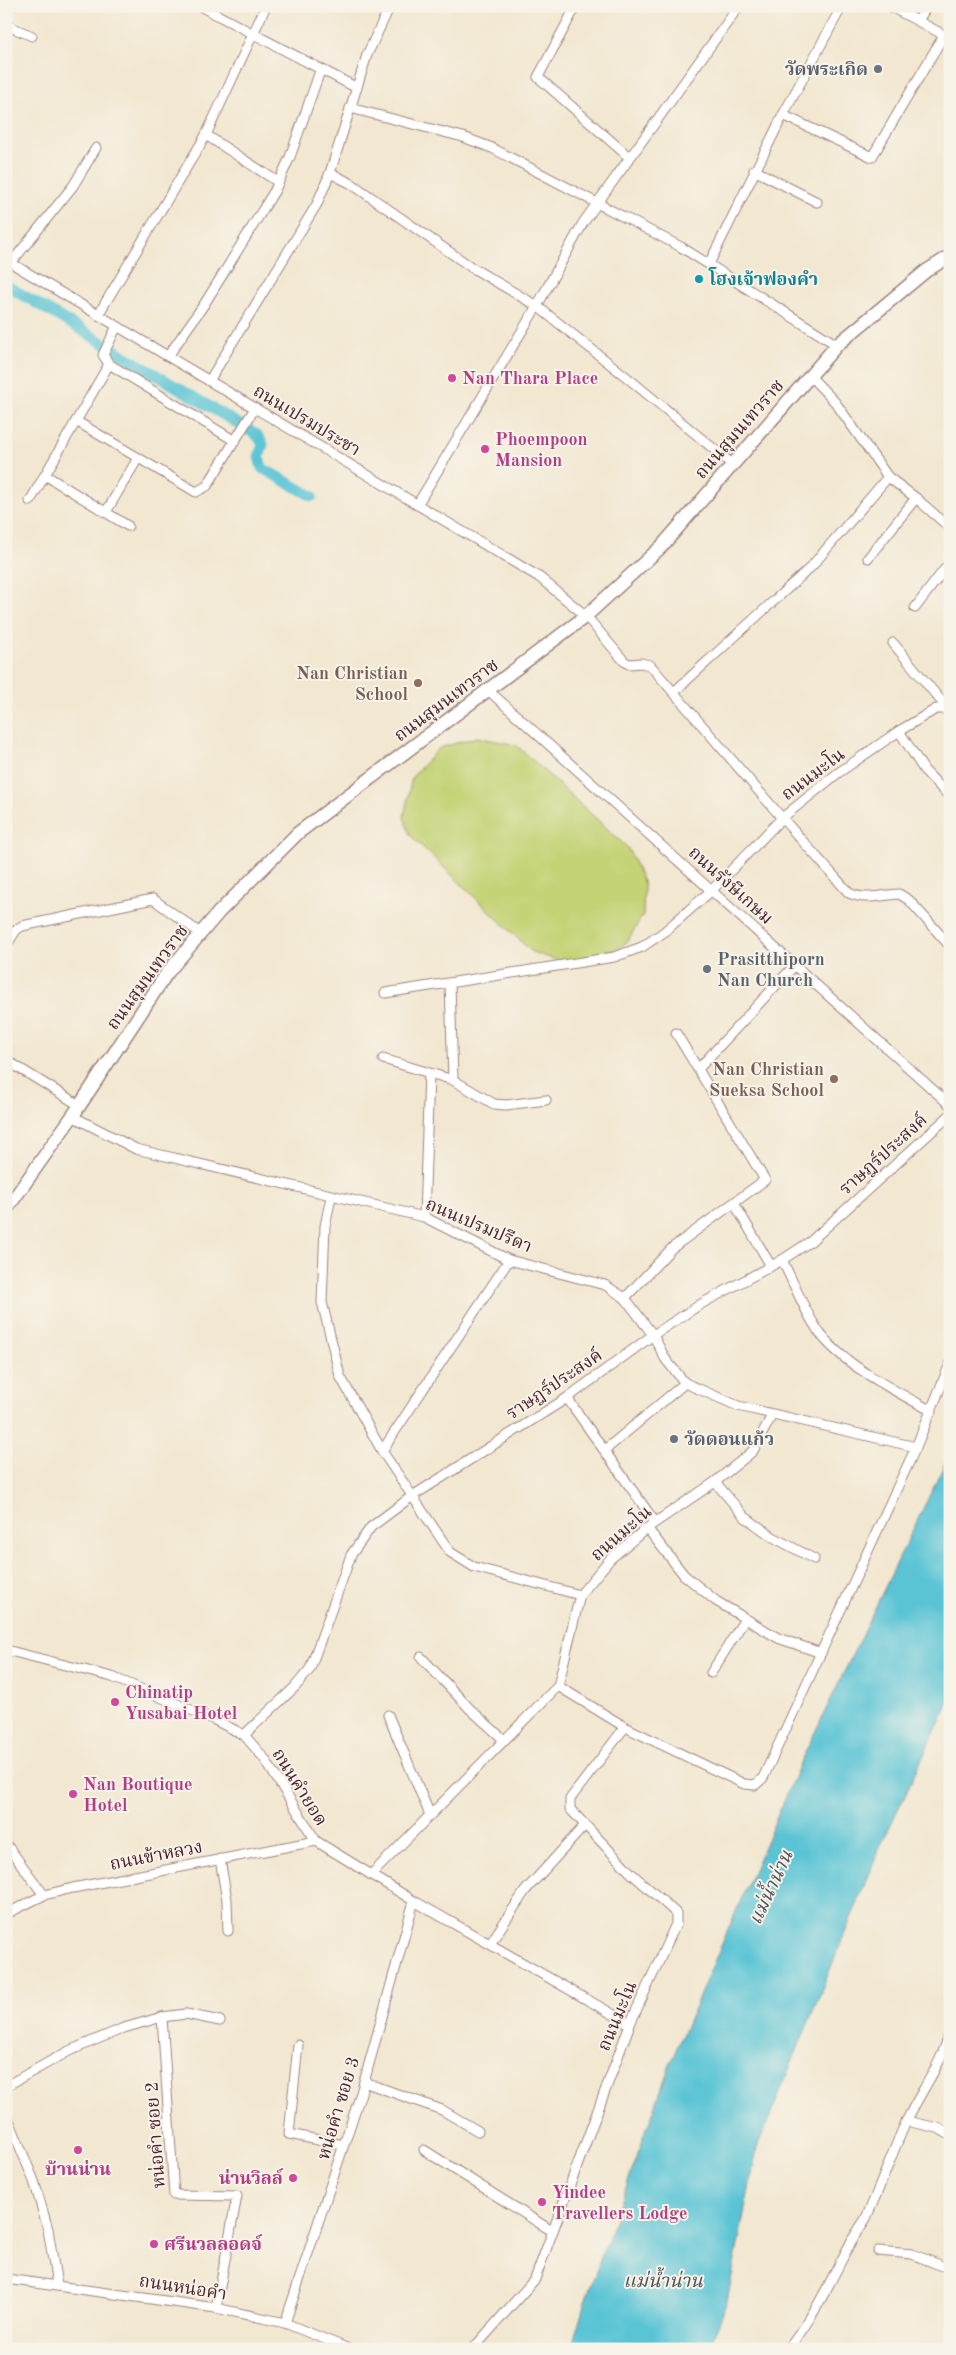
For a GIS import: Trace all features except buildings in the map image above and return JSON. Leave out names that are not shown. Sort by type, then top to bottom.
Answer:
[{"type":"street","points":[[200,6],[254,32],[320,71],[357,88]]},
{"type":"street","points":[[98,314],[206,136],[266,6]]},
{"type":"street","points":[[209,381],[318,204],[330,173],[367,56],[390,6]]},
{"type":"street","points":[[576,6],[538,77],[629,157]]},
{"type":"street","points":[[417,505],[537,306],[583,223],[739,6]]},
{"type":"street","points":[[709,264],[754,170],[842,6]]},
{"type":"street","points":[[783,115],[872,157],[947,36],[888,6]]},
{"type":"street","points":[[918,21],[927,6]]},
{"type":"street","points":[[6,26],[32,36]]},
{"type":"street","points":[[168,356],[205,303],[275,190],[290,157],[320,71]]},
{"type":"street","points":[[350,108],[463,137],[492,148],[597,202],[709,264],[837,345]]},
{"type":"street","points":[[206,136],[278,182]]},
{"type":"street","points":[[9,261],[73,186],[96,148]]},
{"type":"street","points":[[754,170],[817,202]]},
{"type":"street","points":[[330,173],[352,184],[471,267],[537,306],[629,378],[732,464]]},
{"type":"street","name":"ถนนสุมนเทวราช","points":[[6,1210],[75,1111],[166,973],[200,933],[298,833],[586,616],[660,547],[837,345],[926,271],[950,256]]},
{"type":"street","name":"ถนนเปรมประชา","points":[[9,261],[539,577],[586,616],[624,661],[629,664],[641,663],[650,665],[675,691],[782,818],[849,893],[860,898],[899,894],[909,900],[950,946]]},
{"type":"street","points":[[117,326],[103,355],[109,364],[236,441]]},
{"type":"street","points":[[30,501],[109,364]]},
{"type":"street","points":[[808,376],[835,402],[888,477],[916,498],[950,528]]},
{"type":"street","points":[[76,422],[196,492],[207,486],[255,408]]},
{"type":"street","points":[[106,512],[138,458]]},
{"type":"street","points":[[45,475],[128,526]]},
{"type":"street","points":[[675,691],[811,567],[888,477]]},
{"type":"street","points":[[868,558],[916,498]]},
{"type":"street","points":[[915,608],[950,562]]},
{"type":"street","points":[[893,643],[948,708]]},
{"type":"street","name":"ถนนรังษีเกษม","points":[[488,690],[950,1105]]},
{"type":"street","name":"ถนนมะโน","points":[[385,993],[614,957],[642,947],[664,932],[712,890],[782,818],[838,773],[899,731],[936,709],[948,708]]},
{"type":"street","points":[[899,731],[924,770],[950,797]]},
{"type":"street","points":[[6,946],[16,930],[22,926],[154,899],[200,933]]},
{"type":"street","points":[[698,1069],[794,966]]},
{"type":"street","points":[[450,984],[453,1080]]},
{"type":"street","points":[[625,1298],[672,1248],[765,1180],[676,1033]]},
{"type":"street","points":[[384,1059],[453,1080],[494,1104],[506,1105],[546,1100]]},
{"type":"street","name":"ถนนเปรมปรีดา","points":[[6,1060],[75,1111],[136,1150],[424,1218],[509,1260],[605,1285],[625,1298],[653,1335],[666,1360],[685,1383],[738,1406],[772,1415]]},
{"type":"street","points":[[424,1218],[429,1074]]},
{"type":"street","name":"ราษฎร์ประสงค์","points":[[244,1735],[295,1687],[310,1669],[351,1555],[371,1528],[410,1497],[567,1398],[653,1335],[701,1304],[782,1260],[811,1241],[950,1115]]},
{"type":"street","points":[[331,1197],[325,1226],[322,1302],[340,1376],[410,1497],[450,1552],[461,1560],[474,1567],[580,1595]]},
{"type":"street","points":[[734,1203],[770,1266]]},
{"type":"street","points":[[382,1451],[509,1260]]},
{"type":"street","points":[[782,1260],[820,1333],[851,1362],[886,1386],[932,1411]]},
{"type":"street","points":[[370,1875],[503,1739],[558,1686],[625,1727],[744,1784],[755,1785],[763,1778],[916,1447],[950,1364]]},
{"type":"street","points":[[605,1450],[685,1383]]},
{"type":"street","points":[[567,1398],[655,1522]]},
{"type":"street","points":[[772,1415],[916,1447]]},
{"type":"street","name":"ถนนมะโน","points":[[558,1686],[580,1595],[610,1559],[655,1522],[715,1482],[753,1450],[772,1415]]},
{"type":"street","points":[[715,1482],[745,1517],[773,1536],[814,1559]]},
{"type":"street","points":[[647,1528],[684,1575],[716,1601],[778,1638],[821,1653]]},
{"type":"street","points":[[710,1673],[745,1619]]},
{"type":"street","name":"ถนนคำยอด","points":[[6,1650],[112,1678],[213,1719],[244,1735],[264,1758],[316,1841],[370,1875],[630,2024]]},
{"type":"street","points":[[421,1656],[470,1709],[503,1739]]},
{"type":"street","points":[[388,1715],[430,1815]]},
{"type":"street","name":"ถนนมะโน","points":[[473,2349],[535,2279],[630,2024],[676,1924],[676,1914],[630,1872],[570,1809],[570,1799],[625,1727]]},
{"type":"street","points":[[490,1944],[525,1890],[584,1825]]},
{"type":"street","name":"ถนนข้าหลวง","points":[[6,1914],[44,1895],[94,1883],[316,1841]]},
{"type":"street","points":[[6,1844],[44,1895]]},
{"type":"street","points":[[220,1859],[227,1900],[228,1931]]},
{"type":"street","name":"หน่อคำ ซอย 3","points":[[285,2323],[364,2082],[414,1900]]},
{"type":"street","points":[[6,2086],[69,2051],[124,2028],[162,2017],[186,2014],[220,2021]]},
{"type":"street","name":"หน่อคำ ซอย 2","points":[[162,2017],[174,2195],[237,2196],[216,2308]]},
{"type":"street","points":[[788,2349],[800,2334],[836,2275],[850,2243],[865,2219],[906,2121],[934,2072],[949,2035]]},
{"type":"street","points":[[298,2045],[288,2134],[343,2145]]},
{"type":"street","points":[[364,2082],[442,2110],[478,2132]]},
{"type":"street","points":[[6,2113],[34,2181],[48,2229],[57,2286]]},
{"type":"street","points":[[906,2121],[938,2128],[950,2135]]},
{"type":"street","points":[[424,2150],[552,2231]]},
{"type":"street","points":[[878,2251],[912,2254],[950,2269]]},
{"type":"street","name":"ถนนหน่อคำ","points":[[6,2279],[216,2308],[285,2323],[349,2349]]},
{"type":"green space","points":[[477,737],[516,745],[628,848],[644,884],[643,915],[627,942],[602,958],[568,964],[532,952],[410,835],[404,817],[412,777],[439,748]]},
{"type":"water","name":"แม่น้ำน่าน","points":[[950,1453],[950,1700],[881,1845],[757,2148],[726,2306],[708,2349],[571,2349],[584,2305],[672,2059],[802,1759]]},
{"type":"waterway","points":[[6,285],[257,435],[263,444],[259,457],[262,468],[312,496]]},
{"type":"place","name":"วัดพระเกิด","points":[[878,69]]},
{"type":"place","name":"โฮงเจ้าฟองคำ","points":[[699,279]]},
{"type":"place","name":"Nan Thara Place","points":[[452,378]]},
{"type":"place","name":"Phoempoon Mansion","points":[[485,449]]},
{"type":"place","name":"Nan Christian School","points":[[418,683]]},
{"type":"place","name":"Prasitthiporn Nan Church","points":[[707,969]]},
{"type":"place","name":"Nan Christian Sueksa School","points":[[834,1079]]},
{"type":"place","name":"วัดดอนแก้ว","points":[[674,1439]]},
{"type":"place","name":"Chinatip Yusabai Hotel","points":[[115,1702]]},
{"type":"place","name":"Nan Boutique Hotel","points":[[73,1794]]},
{"type":"place","name":"บ้านน่าน","points":[[78,2150]]},
{"type":"place","name":"น่านวิลล์","points":[[293,2178]]},
{"type":"place","name":"Yindee Travellers Lodge","points":[[542,2202]]},
{"type":"place","name":"ศรีนวลลอดจ์","points":[[154,2244]]}]
